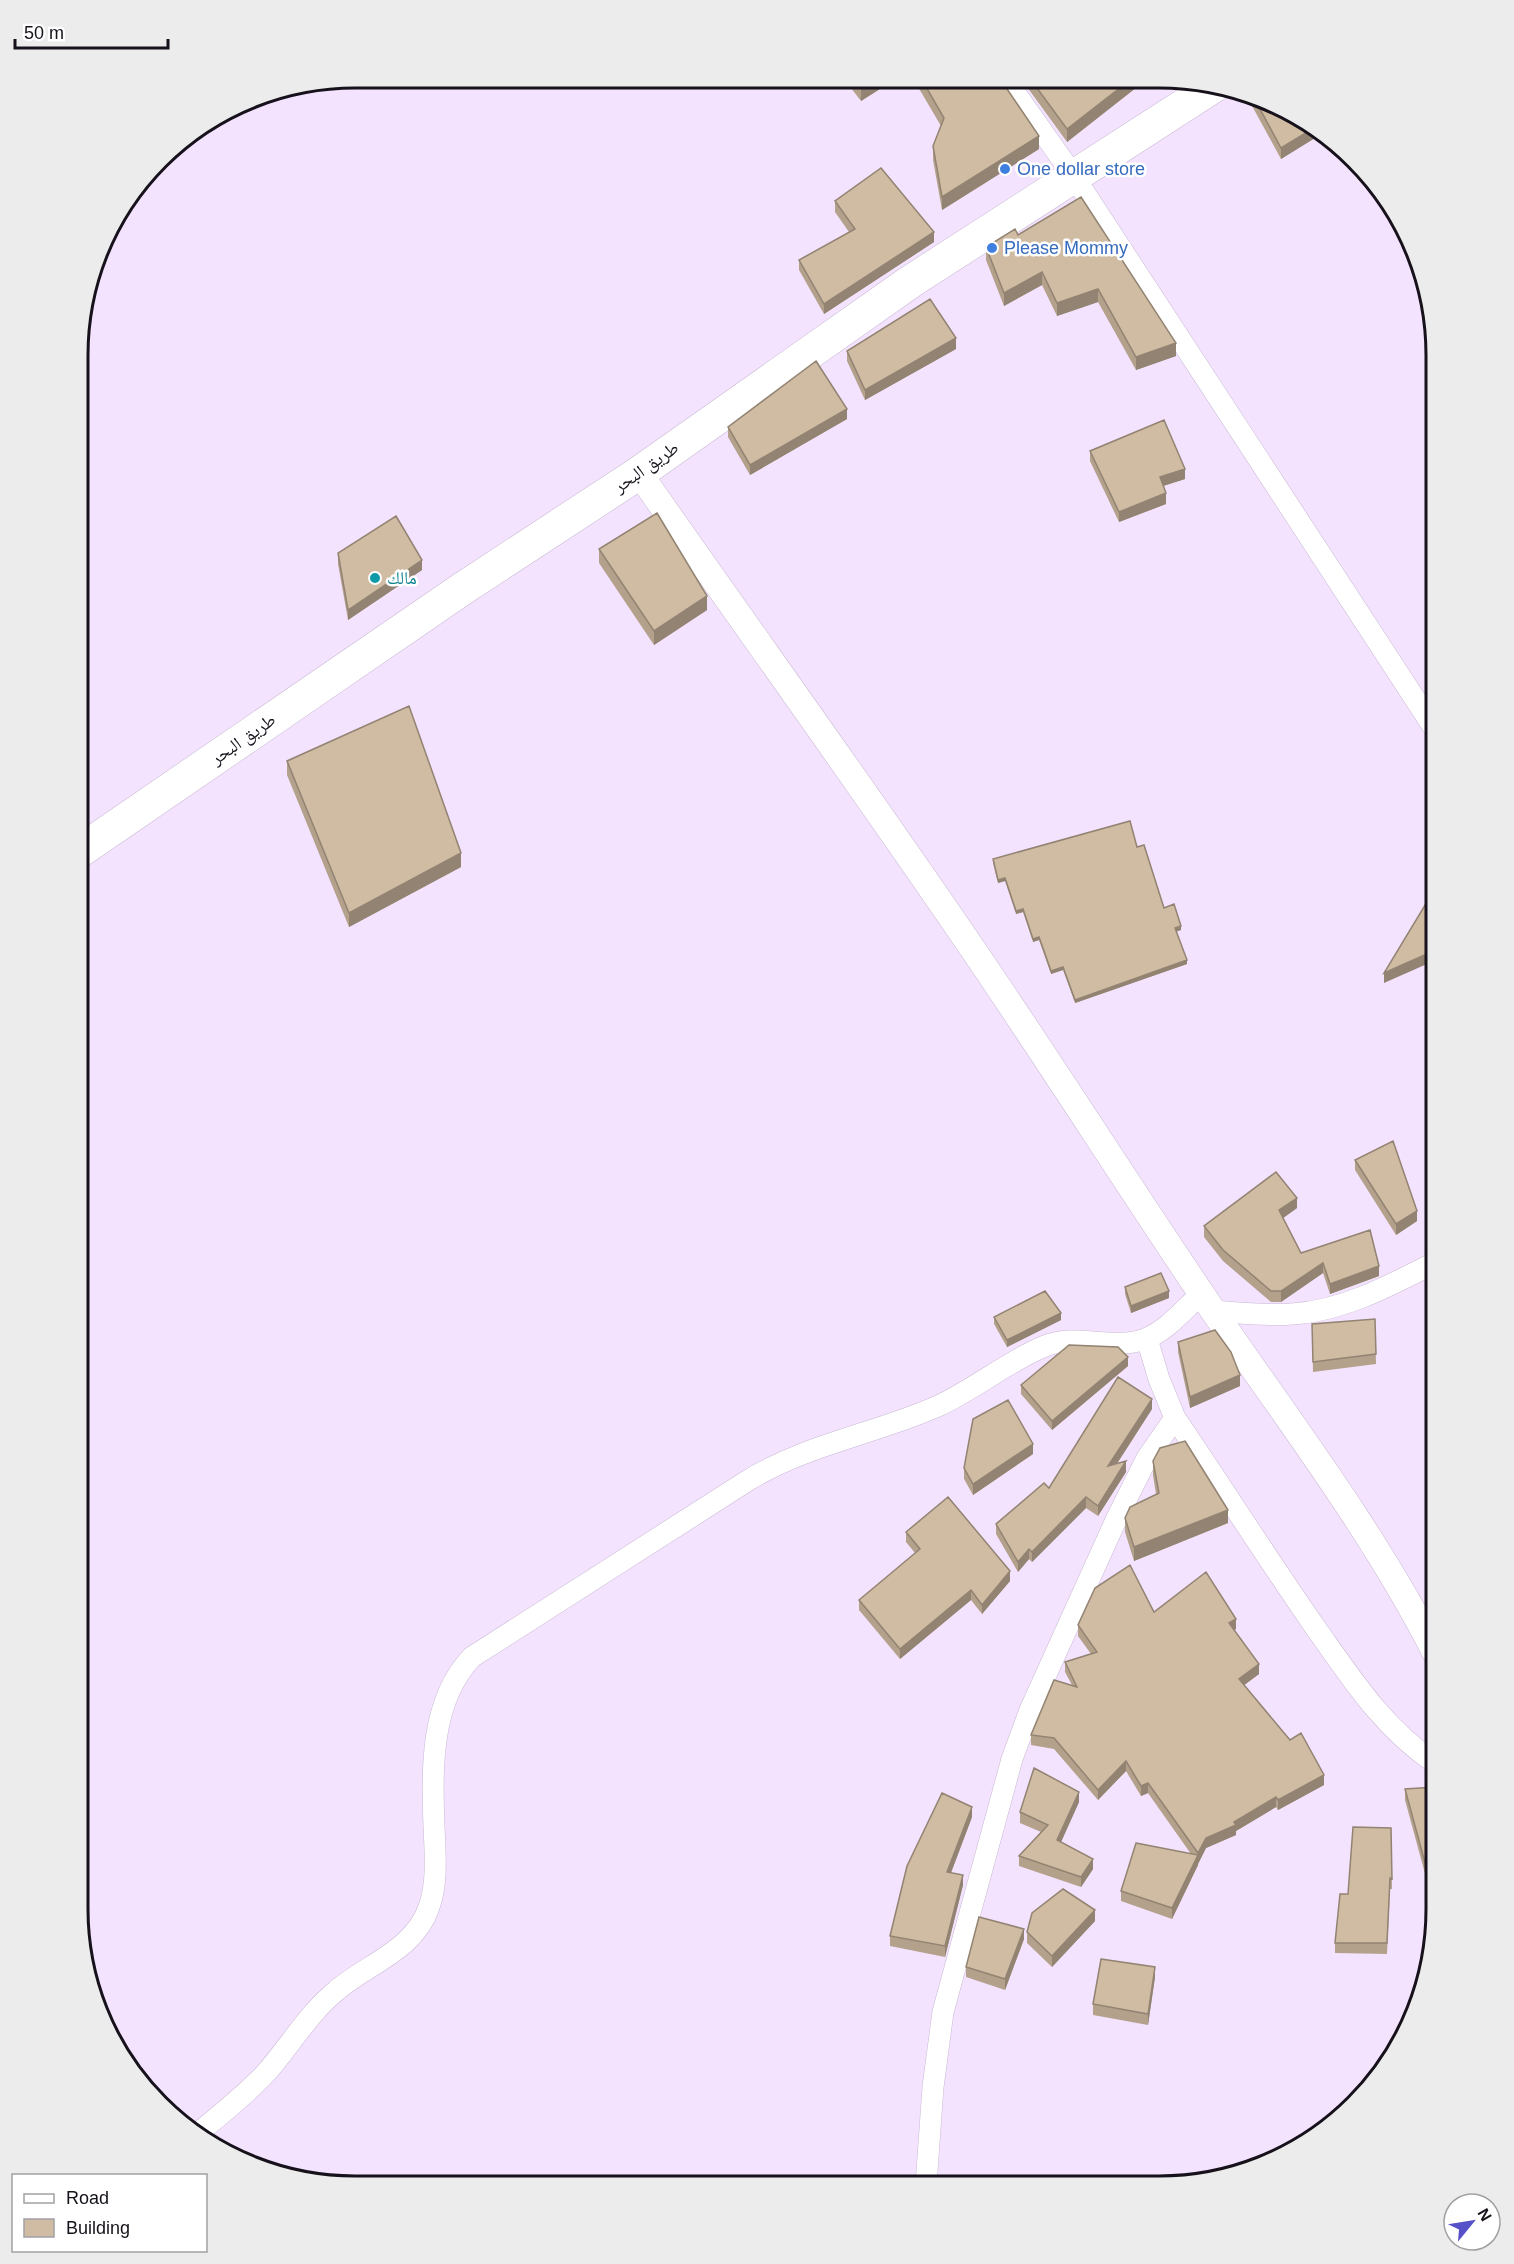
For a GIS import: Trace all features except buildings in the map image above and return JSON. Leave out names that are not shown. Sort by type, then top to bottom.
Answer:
[{"type":"main road","name":"طريق البحر","points":[[88,846],[462,589],[639,473],[866,312],[1073,175],[1203,93]]},
{"type":"street","points":[[1012,88],[1073,175],[1426,716]]},
{"type":"street","points":[[639,473],[972,949],[1207,1302],[1390,1570],[1426,1634]]},
{"type":"street","points":[[204,2128],[252,2086],[336,1991],[399,1947],[423,1922],[434,1885],[433,1786],[439,1725],[455,1678],[472,1657],[747,1481],[786,1459],[939,1405],[1046,1345],[1076,1340],[1126,1343],[1147,1339],[1207,1302],[1271,1314],[1315,1311],[1364,1296],[1426,1267]]},
{"type":"street","points":[[1147,1339],[1159,1379],[1175,1418],[1265,1554],[1362,1692],[1399,1736],[1426,1756]]},
{"type":"street","points":[[927,2176],[933,2087],[941,2024],[1012,1759],[1030,1710],[1116,1520],[1148,1458],[1175,1418]]},
{"type":"place","name":"One dollar store","points":[[1005,169]]},
{"type":"place","name":"Please Mommy","points":[[992,248]]},
{"type":"place","name":"مالك","points":[[375,578]]}]
